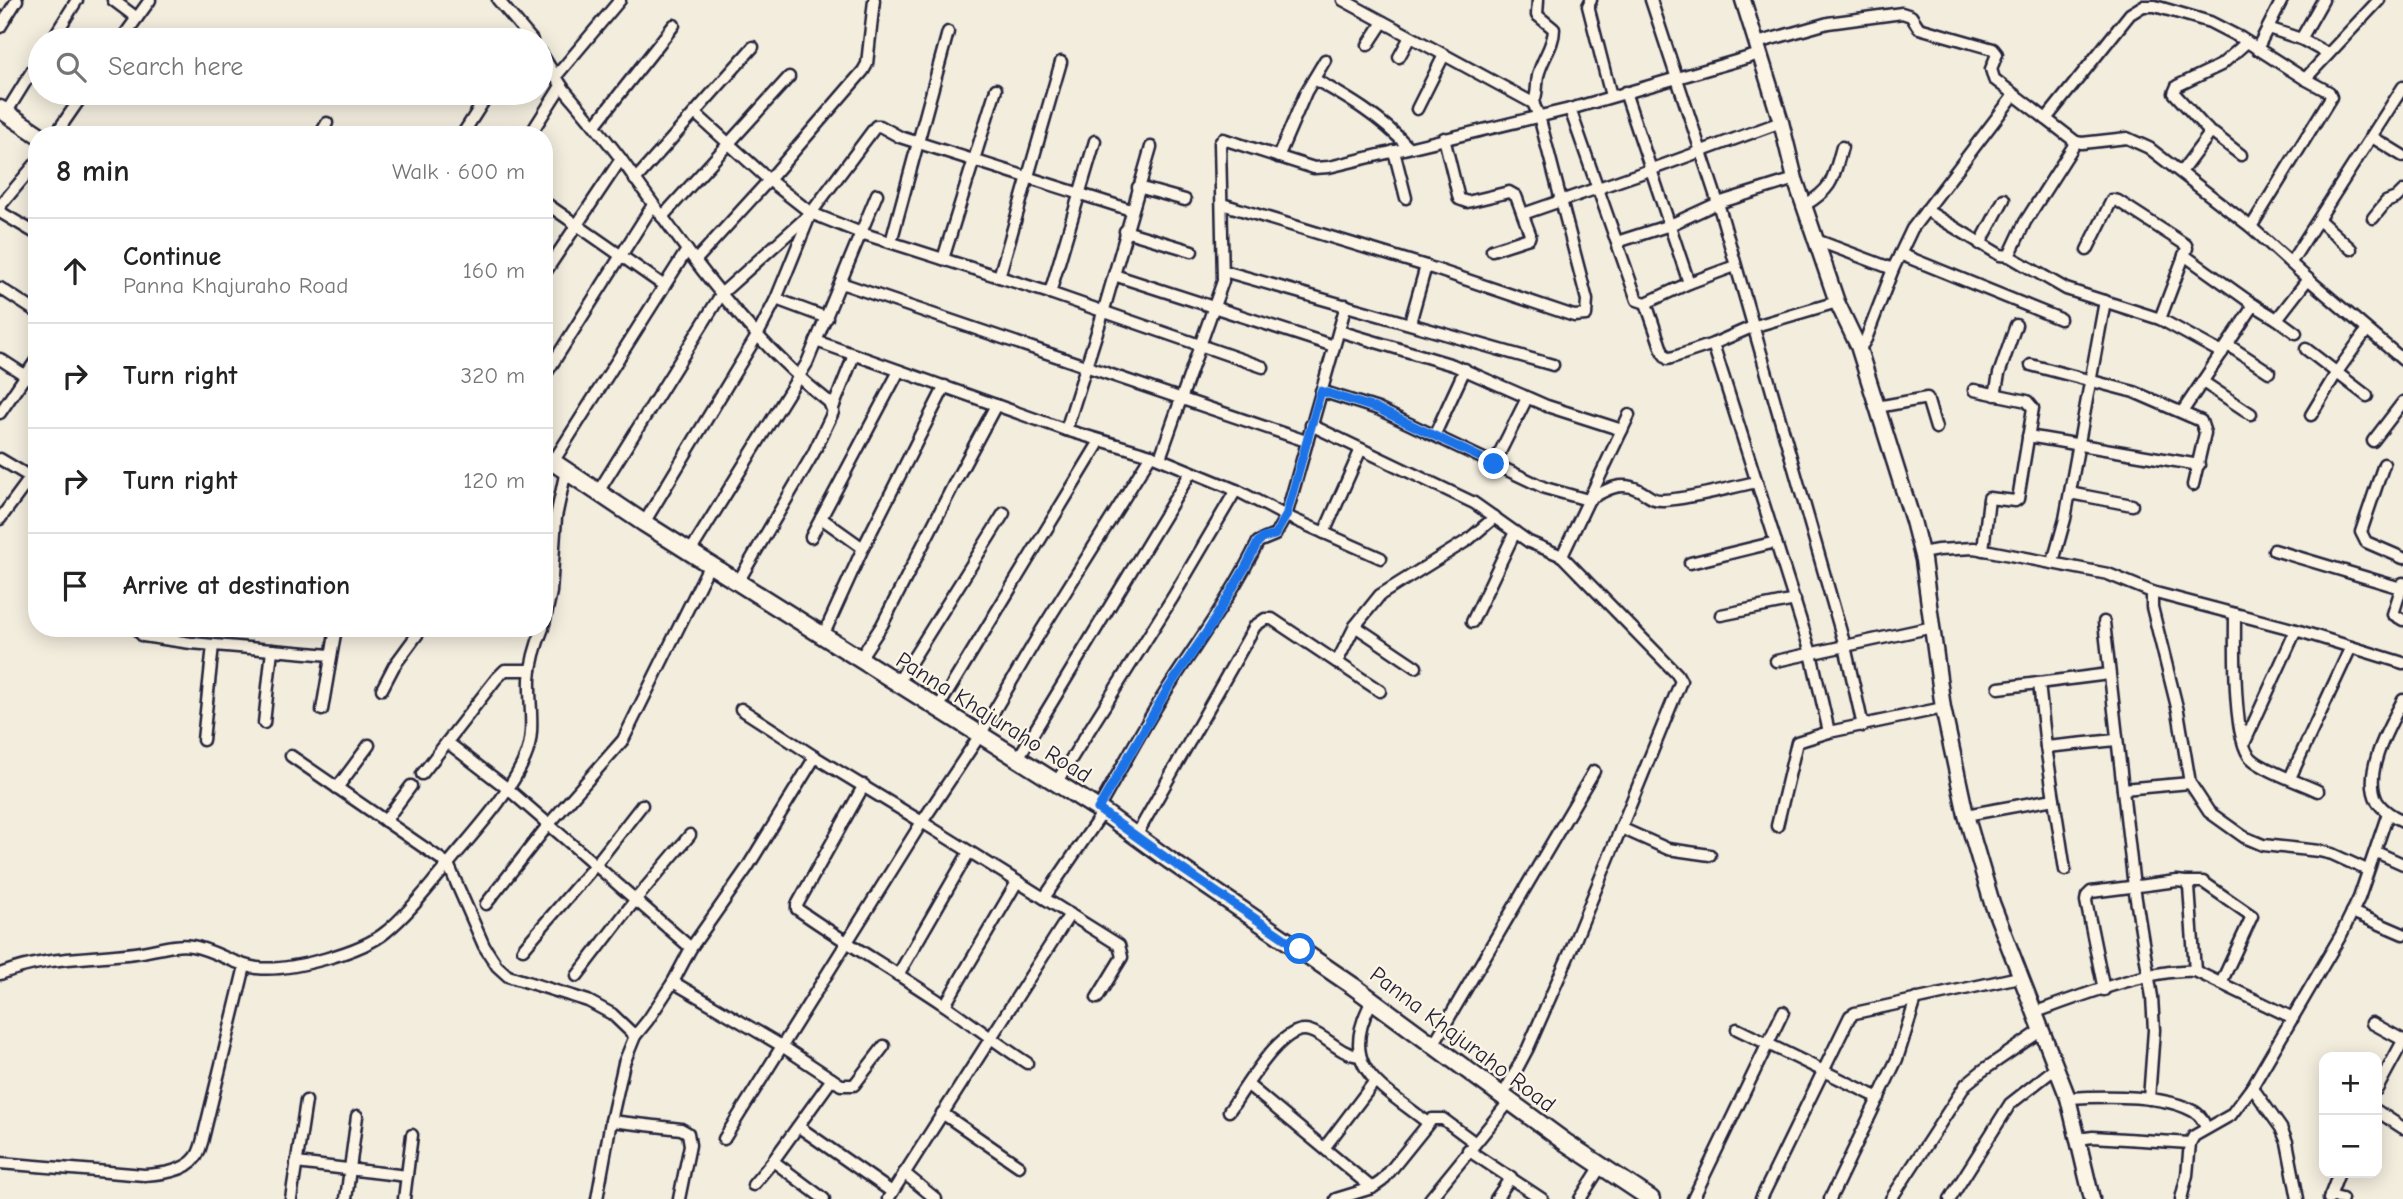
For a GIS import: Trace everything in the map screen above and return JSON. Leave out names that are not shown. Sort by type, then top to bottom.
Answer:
[{"type":"main road","points":[[1743,0],[1796,179],[1837,302],[1858,346],[1922,553],[1943,708],[1966,816],[1992,903],[2068,1098],[2092,1199]]},
{"type":"main road","points":[[3,111],[28,128]]},
{"type":"main road","name":"Panna Khajuraho Road","points":[[554,463],[859,660],[1100,810],[1372,1001],[1505,1099],[1651,1199]]},
{"type":"street","points":[[0,27],[17,0]]},
{"type":"street","points":[[60,28],[77,0]]},
{"type":"street","points":[[113,0],[137,18]]},
{"type":"street","points":[[130,28],[150,0]]},
{"type":"street","points":[[498,0],[519,28]]},
{"type":"street","points":[[557,75],[620,0]]},
{"type":"street","points":[[696,260],[769,180],[867,64],[874,0]]},
{"type":"street","points":[[1222,204],[1584,317],[1588,309],[1587,300],[1539,116],[1533,103],[1343,0]]},
{"type":"street","points":[[1533,103],[1536,100],[1538,74],[1554,36],[1554,29],[1537,15],[1538,0]]},
{"type":"street","points":[[1591,0],[1588,6],[1611,96]]},
{"type":"street","points":[[1651,0],[1718,203],[1845,646],[1863,726]]},
{"type":"street","points":[[2257,50],[2282,0]]},
{"type":"street","points":[[2301,39],[2323,0]]},
{"type":"street","points":[[2305,79],[2379,0]]},
{"type":"street","points":[[2046,118],[2130,14],[2143,6],[2174,6],[2210,22],[2329,92],[2331,97],[2251,226]]},
{"type":"street","points":[[724,1139],[922,822],[980,735],[1041,631],[1155,457],[1181,399],[1223,281],[1220,142],[1223,139],[1314,168],[1329,167],[1570,109],[1677,79],[1828,23],[1907,14],[1919,28],[1996,51],[1992,74],[2001,86],[2076,142],[2133,139],[2149,148],[2251,226],[2403,360]]},
{"type":"street","points":[[1368,45],[1383,22]]},
{"type":"street","points":[[595,125],[674,25]]},
{"type":"street","points":[[2268,28],[2301,39],[2328,54]]},
{"type":"street","points":[[891,242],[948,32]]},
{"type":"street","points":[[1399,57],[1410,37]]},
{"type":"street","points":[[2241,155],[2208,132],[2174,93],[2177,86],[2221,65],[2247,42]]},
{"type":"street","points":[[635,180],[753,47]]},
{"type":"street","points":[[1417,109],[1444,55]]},
{"type":"street","points":[[1278,158],[1306,92],[1325,60]]},
{"type":"street","points":[[999,277],[1061,62]]},
{"type":"street","points":[[553,70],[561,86],[595,125],[722,293],[797,377],[833,408]]},
{"type":"street","points":[[3,111],[28,75]]},
{"type":"street","points":[[662,217],[789,77]]},
{"type":"street","points":[[1314,79],[1354,101],[1408,147]]},
{"type":"street","points":[[553,99],[561,86]]},
{"type":"street","points":[[2291,262],[2403,86]]},
{"type":"street","points":[[943,258],[996,89]]},
{"type":"street","points":[[1625,92],[1689,283]]},
{"type":"street","points":[[1858,346],[1866,339],[1912,229],[2014,95]]},
{"type":"street","points":[[61,126],[76,105]]},
{"type":"street","points":[[468,126],[481,105]]},
{"type":"street","points":[[536,126],[549,105]]},
{"type":"street","points":[[1570,109],[1637,300],[1646,303],[1735,266]]},
{"type":"street","points":[[696,114],[769,180],[811,213],[861,233],[1049,293],[1263,367]]},
{"type":"street","points":[[1523,214],[1781,122]]},
{"type":"street","points":[[598,492],[722,293],[811,213],[872,128],[880,126],[900,137],[1132,210]]},
{"type":"street","points":[[2181,172],[2208,136],[2208,132]]},
{"type":"street","points":[[2372,137],[2403,156]]},
{"type":"street","points":[[1444,138],[1459,200],[1466,202],[1509,192],[1516,196],[1530,234],[1529,238],[1492,250]]},
{"type":"street","points":[[1049,293],[1095,141]]},
{"type":"street","points":[[2008,256],[2025,222],[2076,142]]},
{"type":"street","points":[[1066,430],[1151,146]]},
{"type":"street","points":[[1805,205],[1821,196],[1830,186],[1842,147]]},
{"type":"street","points":[[1394,151],[1406,198]]},
{"type":"street","points":[[553,260],[621,159]]},
{"type":"street","points":[[0,206],[28,173]]},
{"type":"street","points":[[1616,242],[1670,225],[1718,203],[1796,179]]},
{"type":"street","points":[[1138,187],[1185,200]]},
{"type":"street","points":[[2373,218],[2386,202],[2403,191]]},
{"type":"street","points":[[690,552],[807,363],[877,194]]},
{"type":"street","points":[[1980,244],[2004,199]]},
{"type":"street","points":[[2087,250],[2112,200],[2118,201],[2186,245],[2160,319]]},
{"type":"street","points":[[553,363],[653,205]]},
{"type":"street","points":[[553,208],[663,285]]},
{"type":"street","points":[[1926,210],[1980,244],[2000,255],[2008,256],[2066,289],[2160,319],[2269,372]]},
{"type":"street","points":[[0,212],[28,229]]},
{"type":"street","points":[[644,523],[758,334],[776,299],[811,213]]},
{"type":"street","points":[[2319,220],[2351,249]]},
{"type":"street","points":[[1125,231],[1192,251]]},
{"type":"street","points":[[1816,240],[1893,269]]},
{"type":"street","points":[[553,562],[556,517],[554,463],[687,250]]},
{"type":"street","points":[[1900,254],[2060,319]]},
{"type":"street","points":[[2184,255],[2296,332]]},
{"type":"street","points":[[1410,323],[1426,266]]},
{"type":"street","points":[[1224,271],[1553,365]]},
{"type":"street","points":[[1114,275],[1334,346]]},
{"type":"street","points":[[2277,319],[2308,279]]},
{"type":"street","points":[[841,283],[1306,441]]},
{"type":"street","points":[[0,288],[28,306]]},
{"type":"street","points":[[776,299],[827,318]]},
{"type":"street","points":[[2053,562],[2070,493],[2105,301]]},
{"type":"street","points":[[1646,303],[1663,353],[1668,359],[1752,327],[1837,302]]},
{"type":"street","points":[[1044,898],[1100,810],[1167,690],[1216,617],[1258,542],[1275,535],[1286,516],[1346,305]]},
{"type":"street","points":[[2182,412],[2254,305]]},
{"type":"street","points":[[1995,395],[1999,374],[2016,325]]},
{"type":"street","points":[[2311,415],[2367,330]]},
{"type":"street","points":[[1339,331],[1465,369],[1527,398],[1622,430]]},
{"type":"street","points":[[816,341],[1066,430],[1155,457],[1236,490],[1286,516],[1381,558]]},
{"type":"street","points":[[1713,344],[1811,653],[1829,732]]},
{"type":"street","points":[[2306,349],[2367,396]]},
{"type":"street","points":[[738,582],[813,454],[834,412],[833,408],[854,355]]},
{"type":"street","points":[[0,359],[26,375]]},
{"type":"street","points":[[2031,365],[2134,392],[2201,421],[2205,433],[2193,485]]},
{"type":"street","points":[[1435,434],[1465,369]]},
{"type":"street","points":[[811,537],[899,371]]},
{"type":"street","points":[[0,412],[28,372]]},
{"type":"street","points":[[2203,382],[2251,414]]},
{"type":"street","points":[[823,636],[863,548],[945,386]]},
{"type":"street","points":[[1974,390],[2030,403],[2032,408],[2018,499],[2015,501],[1989,498],[1983,550]]},
{"type":"street","points":[[1321,391],[1378,409],[1557,493],[1588,500],[1604,489],[1613,487],[1637,489],[1647,496],[1663,500],[1757,482]]},
{"type":"street","points":[[1494,464],[1527,398]]},
{"type":"street","points":[[1877,407],[1927,398],[1936,428]]},
{"type":"street","points":[[2373,441],[2403,402]]},
{"type":"street","points":[[859,660],[882,625],[996,405]]},
{"type":"street","points":[[1562,556],[1629,415]]},
{"type":"street","points":[[1311,425],[1474,503],[1528,542],[1562,556],[1681,678],[1555,987],[1505,1099],[1430,1199]]},
{"type":"street","points":[[2028,436],[2199,465]]},
{"type":"street","points":[[938,708],[1100,440]]},
{"type":"street","points":[[1324,533],[1361,449]]},
{"type":"street","points":[[0,459],[28,475]]},
{"type":"street","points":[[2384,464],[2361,532],[2366,542],[2403,558]]},
{"type":"street","points":[[1017,760],[1191,471]]},
{"type":"street","points":[[0,519],[28,486]]},
{"type":"street","points":[[1056,783],[1173,597],[1236,490]]},
{"type":"street","points":[[2070,493],[2132,505]]},
{"type":"street","points":[[897,684],[1004,513]]},
{"type":"street","points":[[1337,662],[1355,626],[1380,595],[1468,540],[1495,517]]},
{"type":"street","points":[[821,518],[863,548]]},
{"type":"street","points":[[1472,622],[1515,532]]},
{"type":"street","points":[[1690,563],[1776,542]]},
{"type":"street","points":[[1922,553],[1973,548],[2108,574],[2152,593],[2296,630],[2403,663]]},
{"type":"street","points":[[2274,550],[2402,585],[2393,614],[2403,620]]},
{"type":"street","points":[[486,905],[549,824],[623,740],[710,564]]},
{"type":"street","points":[[2152,593],[2151,607],[2178,711],[2189,783],[2209,812],[2244,837],[2263,845],[2319,850],[2367,870]]},
{"type":"street","points":[[1721,615],[1795,600]]},
{"type":"street","points":[[2235,614],[2236,686],[2244,745],[2251,759],[2318,791]]},
{"type":"street","points":[[1136,836],[1259,622],[1272,619],[1380,691]]},
{"type":"street","points":[[2104,622],[2134,887],[2152,998],[2154,1030],[2149,1099]]},
{"type":"street","points":[[1355,626],[1416,667]]},
{"type":"street","points":[[1776,661],[1933,626]]},
{"type":"street","points":[[2244,745],[2296,630]]},
{"type":"street","points":[[151,637],[330,655]]},
{"type":"street","points":[[322,710],[333,637]]},
{"type":"street","points":[[382,689],[394,666],[415,637]]},
{"type":"street","points":[[0,974],[26,964],[74,957],[135,953],[178,945],[206,950],[233,963],[258,968],[278,968],[320,960],[369,943],[386,933],[408,912],[508,789],[526,756],[530,736],[531,670],[540,637]]},
{"type":"street","points":[[203,740],[214,645]]},
{"type":"street","points":[[2290,778],[2351,647]]},
{"type":"street","points":[[264,723],[272,650]]},
{"type":"street","points":[[422,774],[505,670],[531,670]]},
{"type":"street","points":[[1999,688],[2109,674]]},
{"type":"street","points":[[2039,682],[2065,870]]},
{"type":"street","points":[[2403,700],[2385,734],[2376,759],[2374,793],[2376,800],[2388,813],[2403,821]]},
{"type":"street","points":[[1777,826],[1797,741],[1943,708]]},
{"type":"street","points":[[741,709],[1119,945],[1122,957],[1097,998]]},
{"type":"street","points":[[2046,747],[2116,740]]},
{"type":"street","points":[[447,742],[508,789],[691,948]]},
{"type":"street","points":[[337,788],[369,745]]},
{"type":"street","points":[[291,756],[448,864],[484,946],[497,966],[508,976],[588,1001],[612,1014],[635,1036]]},
{"type":"street","points":[[597,1199],[624,1063],[635,1036],[673,982],[691,948],[747,868],[815,757]]},
{"type":"street","points":[[1433,1045],[1594,771]]},
{"type":"street","points":[[2123,789],[2189,783]]},
{"type":"street","points":[[864,785],[796,905],[797,909],[1027,1063]]},
{"type":"street","points":[[385,821],[411,786]]},
{"type":"street","points":[[1966,816],[2054,799]]},
{"type":"street","points":[[523,949],[596,864],[642,805]]},
{"type":"street","points":[[2181,1199],[2187,1175],[2190,1143],[2194,1136],[2231,1115],[2252,1087],[2353,912],[2388,813]]},
{"type":"street","points":[[1621,828],[1668,849],[1710,855]]},
{"type":"street","points":[[577,976],[636,899],[690,835]]},
{"type":"street","points":[[898,975],[969,852]]},
{"type":"street","points":[[2376,852],[2403,864]]},
{"type":"street","points":[[945,1006],[1017,882]]},
{"type":"street","points":[[2185,882],[2189,887],[2196,965],[2194,971]]},
{"type":"street","points":[[2104,990],[2087,896],[2091,892],[2185,882],[2203,882],[2252,916],[2221,983]]},
{"type":"street","points":[[2353,912],[2403,934]]},
{"type":"street","points":[[799,1127],[890,1195],[1070,914]]},
{"type":"street","points":[[0,1163],[144,1175],[160,1174],[191,1162],[198,1155],[205,1130],[245,965]]},
{"type":"street","points":[[2036,1012],[2148,976],[2180,970],[2194,971],[2293,1018]]},
{"type":"street","points":[[1760,1199],[1850,1016],[2019,977]]},
{"type":"street","points":[[673,982],[782,1046],[841,1085],[854,1085],[884,1046]]},
{"type":"street","points":[[1829,1199],[1897,1059],[1916,999]]},
{"type":"street","points":[[1372,1001],[1357,1038],[1359,1056],[1375,1081],[1428,1123]]},
{"type":"street","points":[[1693,1199],[1783,1012]]},
{"type":"street","points":[[2372,1023],[2403,1041],[2399,1056],[2382,1081]]},
{"type":"street","points":[[1737,1029],[1879,1098]]},
{"type":"street","points":[[1229,1111],[1277,1044],[1295,1030],[1312,1031],[1345,1052],[1359,1056]]},
{"type":"street","points":[[1891,1199],[1966,1084],[1982,1070],[2042,1030]]},
{"type":"street","points":[[1950,1199],[2010,1104],[2057,1067]]},
{"type":"street","points":[[753,1185],[832,1080]]},
{"type":"street","points":[[1325,1147],[1375,1081]]},
{"type":"street","points":[[1248,1085],[1372,1188]]},
{"type":"street","points":[[2252,1087],[2281,1128],[2287,1142],[2298,1199]]},
{"type":"street","points":[[2068,1098],[2095,1096],[2149,1099],[2195,1111],[2206,1128]]},
{"type":"street","points":[[291,1199],[306,1101]]},
{"type":"street","points":[[942,1113],[1019,1166]]},
{"type":"street","points":[[2382,1114],[2403,1128]]},
{"type":"street","points":[[346,1199],[357,1116]]},
{"type":"street","points":[[1336,1199],[1372,1188],[1382,1181],[1428,1123],[1438,1118],[1443,1119],[1471,1146],[1542,1199]]},
{"type":"street","points":[[611,1121],[681,1129],[688,1133],[690,1145],[679,1199]]},
{"type":"street","points":[[404,1199],[412,1135]]},
{"type":"street","points":[[2078,1139],[2093,1137],[2190,1143]]},
{"type":"street","points":[[773,1161],[824,1199]]},
{"type":"street","points":[[296,1163],[407,1176]]},
{"type":"street","points":[[1580,1199],[1601,1166]]},
{"type":"street","points":[[904,1173],[936,1199]]},
{"type":"street","points":[[1496,1199],[1511,1177]]},
{"type":"street","points":[[2337,1178],[2330,1198],[2342,1199]]},
{"type":"route","points":[[1300,949],[1098,809],[1167,690],[1210,627],[1258,542],[1275,535],[1286,516],[1321,391],[1407,421],[1494,464]]}]
